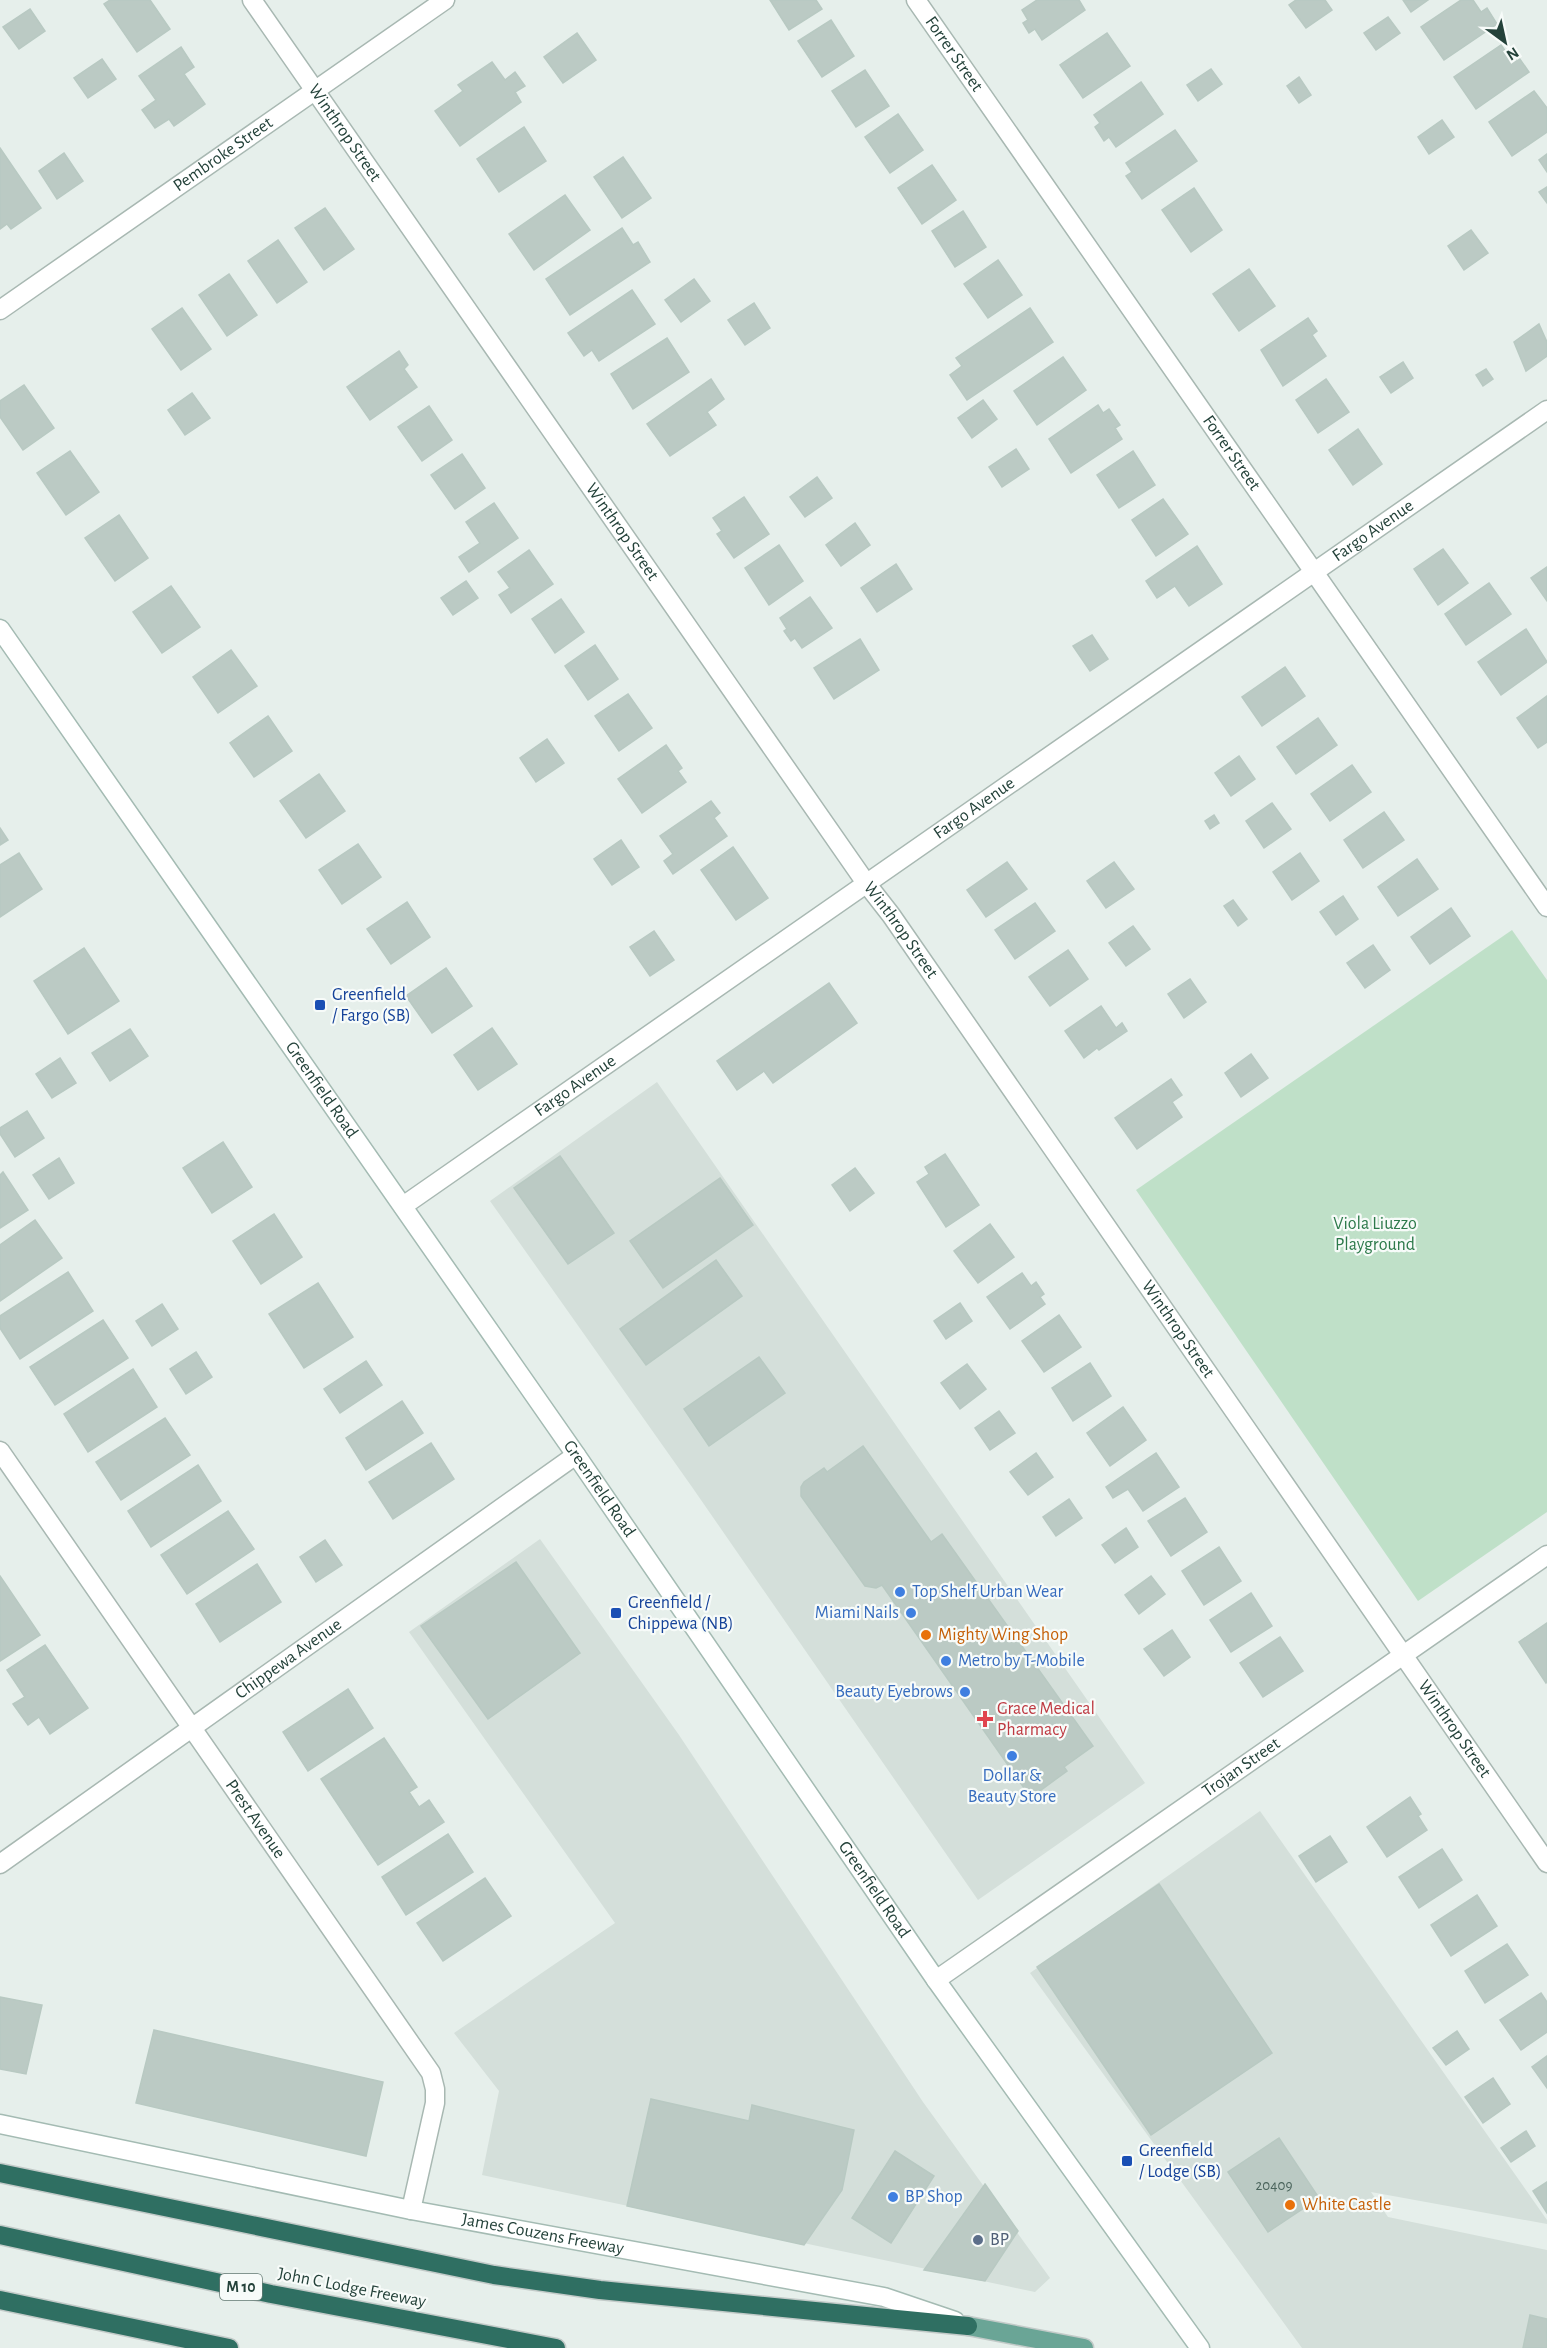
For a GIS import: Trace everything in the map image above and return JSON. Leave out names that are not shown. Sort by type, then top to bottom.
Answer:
[{"type":"highway","points":[[0,2173],[494,2275],[600,2290],[968,2326]]},
{"type":"highway","name":"John C Lodge Freeway","points":[[0,2235],[271,2294],[556,2348]]},
{"type":"highway","points":[[0,2300],[229,2348]]},
{"type":"main road","name":"James Couzens Freeway","points":[[968,2326],[1075,2347]]},
{"type":"street","name":"Winthrop Street","points":[[252,0],[1547,1863]]},
{"type":"street","name":"Pembroke Street","points":[[0,310],[445,0]]},
{"type":"street","name":"Forrer Street","points":[[916,0],[1547,907]]},
{"type":"street","name":"Fargo Avenue","points":[[403,1206],[1547,410]]},
{"type":"street","name":"Greenfield Road","points":[[0,628],[576,1455],[936,1980],[1200,2348]]},
{"type":"street","name":"Prest Avenue","points":[[0,1451],[431,2073],[435,2089],[435,2103],[411,2210]]},
{"type":"street","name":"Chippewa Avenue","points":[[0,1864],[576,1455]]},
{"type":"street","name":"Trojan Street","points":[[936,1980],[1547,1555]]},
{"type":"street","name":"James Couzens Freeway","points":[[0,2124],[411,2210],[884,2297],[968,2326]]},
{"type":"shaded area","points":[[657,1082],[1145,1783],[978,1900],[692,1487],[490,1201]]},
{"type":"shaded area","points":[[540,1539],[679,1735],[923,2102],[1050,2278],[1035,2292],[482,2175],[499,2091],[454,2033],[615,1923],[409,1632]]},
{"type":"shaded area","points":[[1260,1811],[1547,2220],[1547,2224],[1371,2192],[1388,2217],[1547,2250],[1547,2348],[1302,2348],[1030,1973]]},
{"type":"green space","name":"Viola Liuzzo Playground","points":[[1512,930],[1547,980],[1547,1512],[1418,1601],[1136,1190]]},
{"type":"building","points":[[110,0],[150,0],[170,29],[137,52],[104,4]]},
{"type":"building","points":[[770,0],[816,0],[822,9],[789,30]]},
{"type":"building","points":[[1037,0],[1079,0],[1085,10],[1042,40],[1035,29],[1029,33],[1023,23],[1028,20],[1022,10]]},
{"type":"building","points":[[1296,0],[1325,0],[1332,10],[1306,28],[1289,5]]},
{"type":"building","points":[[1403,0],[1428,0],[1411,12]]},
{"type":"building","points":[[1461,0],[1473,0],[1481,12],[1487,8],[1497,24],[1444,60],[1421,27]]},
{"type":"building","points":[[30,9],[45,31],[19,49],[3,27]]},
{"type":"building","points":[[1388,17],[1400,33],[1376,50],[1364,33]]},
{"type":"building","points":[[831,20],[854,56],[822,77],[798,41]]},
{"type":"building","points":[[577,33],[596,60],[563,83],[544,57]]},
{"type":"building","points":[[1107,33],[1130,66],[1083,98],[1060,65]]},
{"type":"building","points":[[1501,45],[1511,59],[1517,55],[1529,72],[1476,109],[1454,77]]},
{"type":"building","points":[[181,47],[194,67],[184,74],[205,104],[174,126],[169,119],[155,128],[142,110],[156,100],[139,76]]},
{"type":"building","points":[[102,59],[116,79],[88,98],[74,78]]},
{"type":"building","points":[[492,62],[505,80],[515,72],[525,86],[515,92],[521,102],[460,146],[435,111],[463,91],[458,85]]},
{"type":"building","points":[[1211,69],[1222,84],[1198,101],[1187,85]]},
{"type":"building","points":[[865,70],[889,106],[856,127],[832,91]]},
{"type":"building","points":[[1299,77],[1311,95],[1299,103],[1287,86]]},
{"type":"building","points":[[1141,82],[1163,114],[1116,147],[1109,137],[1104,141],[1095,127],[1100,123],[1094,115]]},
{"type":"building","points":[[1534,91],[1547,108],[1547,132],[1512,156],[1489,122]]},
{"type":"building","points":[[898,114],[923,150],[890,173],[865,137]]},
{"type":"building","points":[[1442,120],[1454,137],[1429,154],[1418,137]]},
{"type":"building","points":[[524,127],[546,161],[499,192],[477,159]]},
{"type":"building","points":[[1175,130],[1197,161],[1142,199],[1126,176],[1132,172],[1126,163]]},
{"type":"building","points":[[0,148],[41,208],[11,229],[7,224],[0,229]]},
{"type":"building","points":[[64,153],[83,181],[57,199],[39,171]]},
{"type":"building","points":[[1547,154],[1547,172],[1539,160]]},
{"type":"building","points":[[623,157],[651,198],[622,218],[594,177]]},
{"type":"building","points":[[932,165],[956,200],[922,224],[898,188]]},
{"type":"building","points":[[1547,187],[1547,203],[1539,192]]},
{"type":"building","points":[[1194,188],[1222,230],[1191,252],[1162,210]]},
{"type":"building","points":[[565,195],[590,230],[534,270],[509,234]]},
{"type":"building","points":[[325,208],[354,249],[324,270],[295,228]]},
{"type":"building","points":[[963,211],[986,247],[955,267],[932,231]]},
{"type":"building","points":[[622,228],[633,245],[638,242],[650,262],[570,315],[546,279]]},
{"type":"building","points":[[1471,230],[1488,253],[1464,270],[1448,246]]},
{"type":"building","points":[[278,240],[307,282],[277,303],[248,261]]},
{"type":"building","points":[[998,260],[1022,295],[988,318],[964,284]]},
{"type":"building","points":[[1249,269],[1275,306],[1239,331],[1213,294]]},
{"type":"building","points":[[229,274],[257,315],[227,336],[199,295]]},
{"type":"building","points":[[694,279],[710,301],[681,322],[665,300]]},
{"type":"building","points":[[632,290],[655,324],[599,361],[592,350],[584,356],[568,333]]},
{"type":"building","points":[[754,303],[770,328],[745,345],[728,320]]},
{"type":"building","points":[[182,308],[211,349],[181,370],[152,329]]},
{"type":"building","points":[[1030,308],[1053,342],[967,400],[950,375],[962,366],[956,358]]},
{"type":"building","points":[[1308,318],[1317,331],[1312,335],[1326,356],[1283,386],[1261,350]]},
{"type":"building","points":[[1539,324],[1547,342],[1547,356],[1526,371],[1514,342]]},
{"type":"building","points":[[667,338],[689,372],[633,409],[611,374]]},
{"type":"building","points":[[399,351],[408,365],[404,369],[417,387],[370,420],[347,387]]},
{"type":"building","points":[[1063,357],[1086,390],[1037,425],[1014,391]]},
{"type":"building","points":[[1403,362],[1413,378],[1391,393],[1380,377]]},
{"type":"building","points":[[1486,369],[1493,379],[1483,386],[1476,375]]},
{"type":"building","points":[[711,379],[724,399],[707,412],[716,425],[670,456],[647,424]]},
{"type":"building","points":[[1326,379],[1349,412],[1318,433],[1296,400]]},
{"type":"building","points":[[24,385],[54,428],[23,450],[0,417],[0,401]]},
{"type":"building","points":[[192,393],[210,418],[185,435],[168,410]]},
{"type":"building","points":[[983,400],[997,419],[972,438],[958,418]]},
{"type":"building","points":[[1098,405],[1103,413],[1109,409],[1120,425],[1115,428],[1122,439],[1071,473],[1049,439]]},
{"type":"building","points":[[429,406],[452,440],[422,461],[398,427]]},
{"type":"building","points":[[1358,429],[1382,464],[1353,485],[1329,450]]},
{"type":"building","points":[[1016,449],[1029,469],[1002,487],[989,467]]},
{"type":"building","points":[[70,451],[99,492],[66,515],[37,473]]},
{"type":"building","points":[[1133,451],[1155,485],[1119,508],[1097,475]]},
{"type":"building","points":[[462,454],[485,488],[455,509],[431,475]]},
{"type":"building","points":[[817,477],[832,498],[805,517],[790,497]]},
{"type":"building","points":[[744,497],[769,534],[734,558],[717,534],[722,531],[713,518]]},
{"type":"building","points":[[1163,499],[1188,534],[1156,556],[1132,520]]},
{"type":"building","points":[[494,503],[518,538],[469,572],[459,557],[480,543],[466,522]]},
{"type":"building","points":[[119,515],[148,558],[115,581],[85,538]]},
{"type":"building","points":[[855,523],[870,545],[841,566],[826,545]]},
{"type":"building","points":[[779,545],[803,581],[769,605],[745,568]]},
{"type":"building","points":[[1197,546],[1222,584],[1189,606],[1175,586],[1157,598],[1146,581]]},
{"type":"building","points":[[1443,549],[1468,583],[1438,605],[1414,569]]},
{"type":"building","points":[[529,550],[553,584],[511,613],[499,595],[510,588],[498,572]]},
{"type":"building","points":[[896,564],[912,589],[877,612],[861,588]]},
{"type":"building","points":[[1547,567],[1547,601],[1531,578]]},
{"type":"building","points":[[466,581],[478,598],[453,615],[441,598]]},
{"type":"building","points":[[1489,583],[1511,614],[1466,645],[1445,614]]},
{"type":"building","points":[[171,586],[200,627],[162,653],[133,612]]},
{"type":"building","points":[[810,597],[832,628],[802,648],[795,638],[791,641],[784,631],[787,629],[780,618]]},
{"type":"building","points":[[561,599],[584,632],[555,653],[532,619]]},
{"type":"building","points":[[1526,629],[1547,662],[1501,695],[1478,662]]},
{"type":"building","points":[[1092,635],[1108,659],[1090,671],[1073,646]]},
{"type":"building","points":[[860,639],[879,670],[834,699],[814,668]]},
{"type":"building","points":[[595,645],[618,679],[588,700],[565,666]]},
{"type":"building","points":[[231,650],[257,686],[218,713],[193,677]]},
{"type":"building","points":[[1285,667],[1305,696],[1262,726],[1242,697]]},
{"type":"building","points":[[628,694],[652,728],[619,751],[595,716]]},
{"type":"building","points":[[1547,696],[1547,742],[1538,748],[1517,718]]},
{"type":"building","points":[[268,716],[292,751],[254,777],[230,743]]},
{"type":"building","points":[[1318,718],[1337,745],[1296,774],[1277,747]]},
{"type":"building","points":[[547,739],[564,763],[536,782],[520,758]]},
{"type":"building","points":[[666,745],[682,768],[678,771],[686,782],[642,813],[618,779]]},
{"type":"building","points":[[1239,756],[1255,779],[1231,796],[1215,773]]},
{"type":"building","points":[[1352,765],[1371,792],[1330,821],[1311,794]]},
{"type":"building","points":[[319,774],[345,811],[306,838],[280,801]]},
{"type":"building","points":[[711,801],[720,813],[714,818],[727,836],[673,874],[664,861],[673,854],[660,836]]},
{"type":"building","points":[[1272,803],[1291,829],[1264,848],[1246,821]]},
{"type":"building","points":[[1384,812],[1404,840],[1363,868],[1344,840]]},
{"type":"building","points":[[1214,815],[1219,823],[1210,829],[1205,821]]},
{"type":"building","points":[[0,828],[8,840],[0,845]]},
{"type":"building","points":[[621,840],[639,867],[612,885],[594,859]]},
{"type":"building","points":[[358,844],[381,877],[342,904],[319,870]]},
{"type":"building","points":[[733,847],[768,898],[736,920],[701,870]]},
{"type":"building","points":[[19,853],[42,889],[0,917],[0,865]]},
{"type":"building","points":[[1300,853],[1319,881],[1292,900],[1273,872]]},
{"type":"building","points":[[1417,859],[1438,889],[1398,916],[1378,887]]},
{"type":"building","points":[[1007,862],[1027,889],[986,917],[967,890]]},
{"type":"building","points":[[1114,862],[1134,889],[1106,908],[1087,881]]},
{"type":"building","points":[[1343,896],[1358,919],[1336,935],[1320,912]]},
{"type":"building","points":[[1233,900],[1247,919],[1238,926],[1224,906]]},
{"type":"building","points":[[407,902],[430,937],[391,964],[367,929]]},
{"type":"building","points":[[1035,903],[1055,931],[1015,959],[995,930]]},
{"type":"building","points":[[1451,908],[1470,936],[1430,964],[1411,937]]},
{"type":"building","points":[[1133,926],[1150,949],[1126,966],[1109,943]]},
{"type":"building","points":[[654,931],[674,960],[650,976],[630,947]]},
{"type":"building","points":[[1373,945],[1390,970],[1365,988],[1347,963]]},
{"type":"building","points":[[84,948],[119,1001],[68,1034],[34,981]]},
{"type":"building","points":[[1068,950],[1088,979],[1050,1006],[1029,977]]},
{"type":"building","points":[[446,968],[472,1006],[432,1033],[406,996]]},
{"type":"building","points":[[1190,979],[1206,1002],[1184,1018],[1168,994]]},
{"type":"building","points":[[829,983],[857,1023],[773,1083],[764,1071],[737,1090],[717,1061]]},
{"type":"building","points":[[1101,1006],[1116,1028],[1122,1023],[1127,1031],[1084,1058],[1065,1031]]},
{"type":"building","points":[[492,1028],[517,1064],[478,1090],[454,1055]]},
{"type":"building","points":[[130,1029],[148,1056],[110,1081],[92,1053]]},
{"type":"building","points":[[1251,1054],[1268,1078],[1241,1097],[1225,1073]]},
{"type":"building","points":[[60,1058],[76,1083],[52,1098],[36,1074]]},
{"type":"building","points":[[1171,1079],[1182,1095],[1172,1102],[1182,1117],[1137,1149],[1115,1118]]},
{"type":"building","points":[[27,1111],[44,1138],[15,1157],[0,1134],[0,1128]]},
{"type":"building","points":[[223,1142],[252,1187],[212,1213],[183,1168]]},
{"type":"building","points":[[945,1154],[979,1205],[946,1227],[917,1182],[929,1174],[925,1167]]},
{"type":"building","points":[[560,1156],[614,1233],[568,1264],[514,1188]]},
{"type":"building","points":[[59,1158],[74,1183],[49,1199],[33,1175]]},
{"type":"building","points":[[855,1168],[874,1193],[850,1211],[832,1185]]},
{"type":"building","points":[[3,1172],[28,1210],[0,1228],[0,1175]]},
{"type":"building","points":[[720,1178],[753,1225],[663,1288],[630,1241]]},
{"type":"building","points":[[274,1214],[302,1257],[261,1284],[233,1241]]},
{"type":"building","points":[[35,1220],[62,1258],[0,1301],[0,1245]]},
{"type":"building","points":[[990,1224],[1014,1257],[978,1283],[954,1251]]},
{"type":"building","points":[[716,1260],[742,1296],[646,1365],[620,1329]]},
{"type":"building","points":[[68,1272],[93,1311],[20,1359],[0,1328],[0,1316]]},
{"type":"building","points":[[1022,1273],[1031,1286],[1036,1282],[1044,1294],[1040,1297],[1045,1304],[1010,1329],[987,1297]]},
{"type":"building","points":[[318,1283],[353,1337],[304,1368],[269,1314]]},
{"type":"building","points":[[960,1303],[972,1321],[946,1339],[934,1321]]},
{"type":"building","points":[[162,1304],[178,1329],[152,1346],[136,1321]]},
{"type":"building","points":[[1059,1315],[1081,1347],[1044,1372],[1022,1341]]},
{"type":"building","points":[[103,1320],[128,1358],[55,1405],[30,1367]]},
{"type":"building","points":[[196,1352],[212,1377],[186,1394],[170,1369]]},
{"type":"building","points":[[759,1357],[785,1393],[709,1446],[684,1409]]},
{"type":"building","points":[[366,1361],[382,1385],[340,1413],[324,1389]]},
{"type":"building","points":[[1090,1363],[1111,1396],[1073,1421],[1052,1388]]},
{"type":"building","points":[[967,1364],[986,1389],[960,1409],[941,1383]]},
{"type":"building","points":[[133,1369],[157,1407],[88,1452],[64,1414]]},
{"type":"building","points":[[402,1401],[423,1433],[366,1470],[346,1438]]},
{"type":"building","points":[[1123,1407],[1146,1440],[1110,1466],[1087,1433]]},
{"type":"building","points":[[999,1411],[1015,1433],[990,1450],[975,1428]]},
{"type":"building","points":[[165,1418],[190,1455],[121,1500],[96,1462]]},
{"type":"building","points":[[431,1443],[454,1479],[393,1519],[369,1482]]},
{"type":"building","points":[[863,1446],[931,1542],[942,1534],[1093,1746],[1064,1767],[1067,1771],[1041,1790],[1035,1792],[1024,1788],[882,1585],[876,1588],[865,1586],[801,1496],[801,1487],[804,1482],[824,1468],[827,1472]]},
{"type":"building","points":[[1036,1453],[1053,1477],[1028,1495],[1010,1472]]},
{"type":"building","points":[[1156,1453],[1179,1487],[1143,1511],[1128,1489],[1113,1498],[1106,1487]]},
{"type":"building","points":[[198,1465],[221,1501],[151,1547],[128,1511]]},
{"type":"building","points":[[1185,1498],[1207,1532],[1171,1556],[1148,1521]]},
{"type":"building","points":[[1069,1499],[1082,1518],[1056,1536],[1043,1517]]},
{"type":"building","points":[[228,1511],[254,1549],[187,1594],[161,1555]]},
{"type":"building","points":[[1126,1528],[1138,1547],[1115,1563],[1102,1545]]},
{"type":"building","points":[[325,1540],[342,1565],[316,1582],[300,1557]]},
{"type":"building","points":[[1219,1547],[1241,1581],[1204,1605],[1182,1571]]},
{"type":"building","points":[[516,1562],[580,1653],[488,1719],[421,1626]]},
{"type":"building","points":[[257,1564],[281,1602],[220,1642],[196,1604]]},
{"type":"building","points":[[0,1576],[40,1635],[0,1661]]},
{"type":"building","points":[[1151,1576],[1165,1594],[1139,1614],[1125,1595]]},
{"type":"building","points":[[1251,1593],[1272,1626],[1231,1652],[1210,1620]]},
{"type":"building","points":[[1547,1623],[1547,1682],[1546,1683],[1519,1642]]},
{"type":"building","points":[[1172,1630],[1190,1657],[1164,1676],[1144,1649]]},
{"type":"building","points":[[1280,1637],[1303,1671],[1263,1697],[1240,1663]]},
{"type":"building","points":[[45,1645],[88,1708],[50,1734],[39,1717],[28,1725],[13,1704],[25,1697],[7,1670]]},
{"type":"building","points":[[348,1689],[373,1728],[308,1771],[283,1732]]},
{"type":"building","points":[[384,1738],[417,1787],[409,1792],[419,1807],[429,1800],[444,1822],[378,1865],[321,1779]]},
{"type":"building","points":[[1410,1797],[1421,1814],[1418,1816],[1427,1830],[1387,1857],[1367,1827]]},
{"type":"building","points":[[448,1834],[473,1872],[406,1915],[382,1877]]},
{"type":"building","points":[[1330,1836],[1347,1862],[1316,1882],[1299,1856]]},
{"type":"building","points":[[1442,1849],[1462,1880],[1419,1908],[1399,1877]]},
{"type":"building","points":[[485,1878],[511,1916],[443,1961],[417,1923]]},
{"type":"building","points":[[1159,1884],[1272,2053],[1151,2135],[1037,1967]]},
{"type":"building","points":[[1477,1895],[1497,1926],[1451,1956],[1431,1925]]},
{"type":"building","points":[[1507,1944],[1528,1975],[1485,2003],[1465,1971]]},
{"type":"building","points":[[1541,1993],[1547,2002],[1547,2032],[1521,2050],[1500,2020]]},
{"type":"building","points":[[0,1997],[42,2005],[26,2074],[0,2069]]},
{"type":"building","points":[[154,2030],[383,2082],[366,2156],[136,2103]]},
{"type":"building","points":[[1457,2031],[1469,2049],[1446,2065],[1433,2048]]},
{"type":"building","points":[[1547,2056],[1547,2088],[1532,2067]]},
{"type":"building","points":[[1493,2078],[1510,2104],[1483,2123],[1465,2097]]},
{"type":"building","points":[[651,2099],[749,2121],[752,2105],[854,2130],[842,2190],[804,2245],[627,2206]]},
{"type":"building","points":[[1526,2131],[1535,2146],[1511,2162],[1501,2148]]},
{"type":"building","points":[[1279,2138],[1319,2198],[1268,2232],[1228,2172]]},
{"type":"building","name":"BP Shop","points":[[895,2151],[934,2176],[891,2243],[852,2218]]},
{"type":"building","points":[[1547,2182],[1547,2213],[1533,2191]]},
{"type":"building","points":[[985,2184],[1018,2231],[985,2281],[924,2270]]},
{"type":"building","points":[[1530,2315],[1547,2319],[1547,2348],[1523,2348]]},
{"type":"place","name":"Greenfield / Fargo (SB)","points":[[320,1005]]},
{"type":"place","name":"Top Shelf Urban Wear","points":[[900,1592]]},
{"type":"place","name":"Greenfield / Chippewa (NB)","points":[[616,1613]]},
{"type":"place","name":"Miami Nails","points":[[911,1613]]},
{"type":"place","name":"Mighty Wing Shop","points":[[926,1635]]},
{"type":"place","name":"Metro by T-Mobile","points":[[946,1661]]},
{"type":"place","name":"Beauty Eyebrows","points":[[965,1692]]},
{"type":"place","name":"Grace Medical Pharmacy","points":[[985,1719]]},
{"type":"place","name":"Dollar & Beauty Store","points":[[1012,1756]]},
{"type":"place","name":"Greenfield / Lodge (SB)","points":[[1127,2161]]},
{"type":"place","name":"BP Shop","points":[[893,2197]]},
{"type":"place","name":"White Castle","points":[[1290,2205]]},
{"type":"place","name":"BP","points":[[978,2240]]}]
